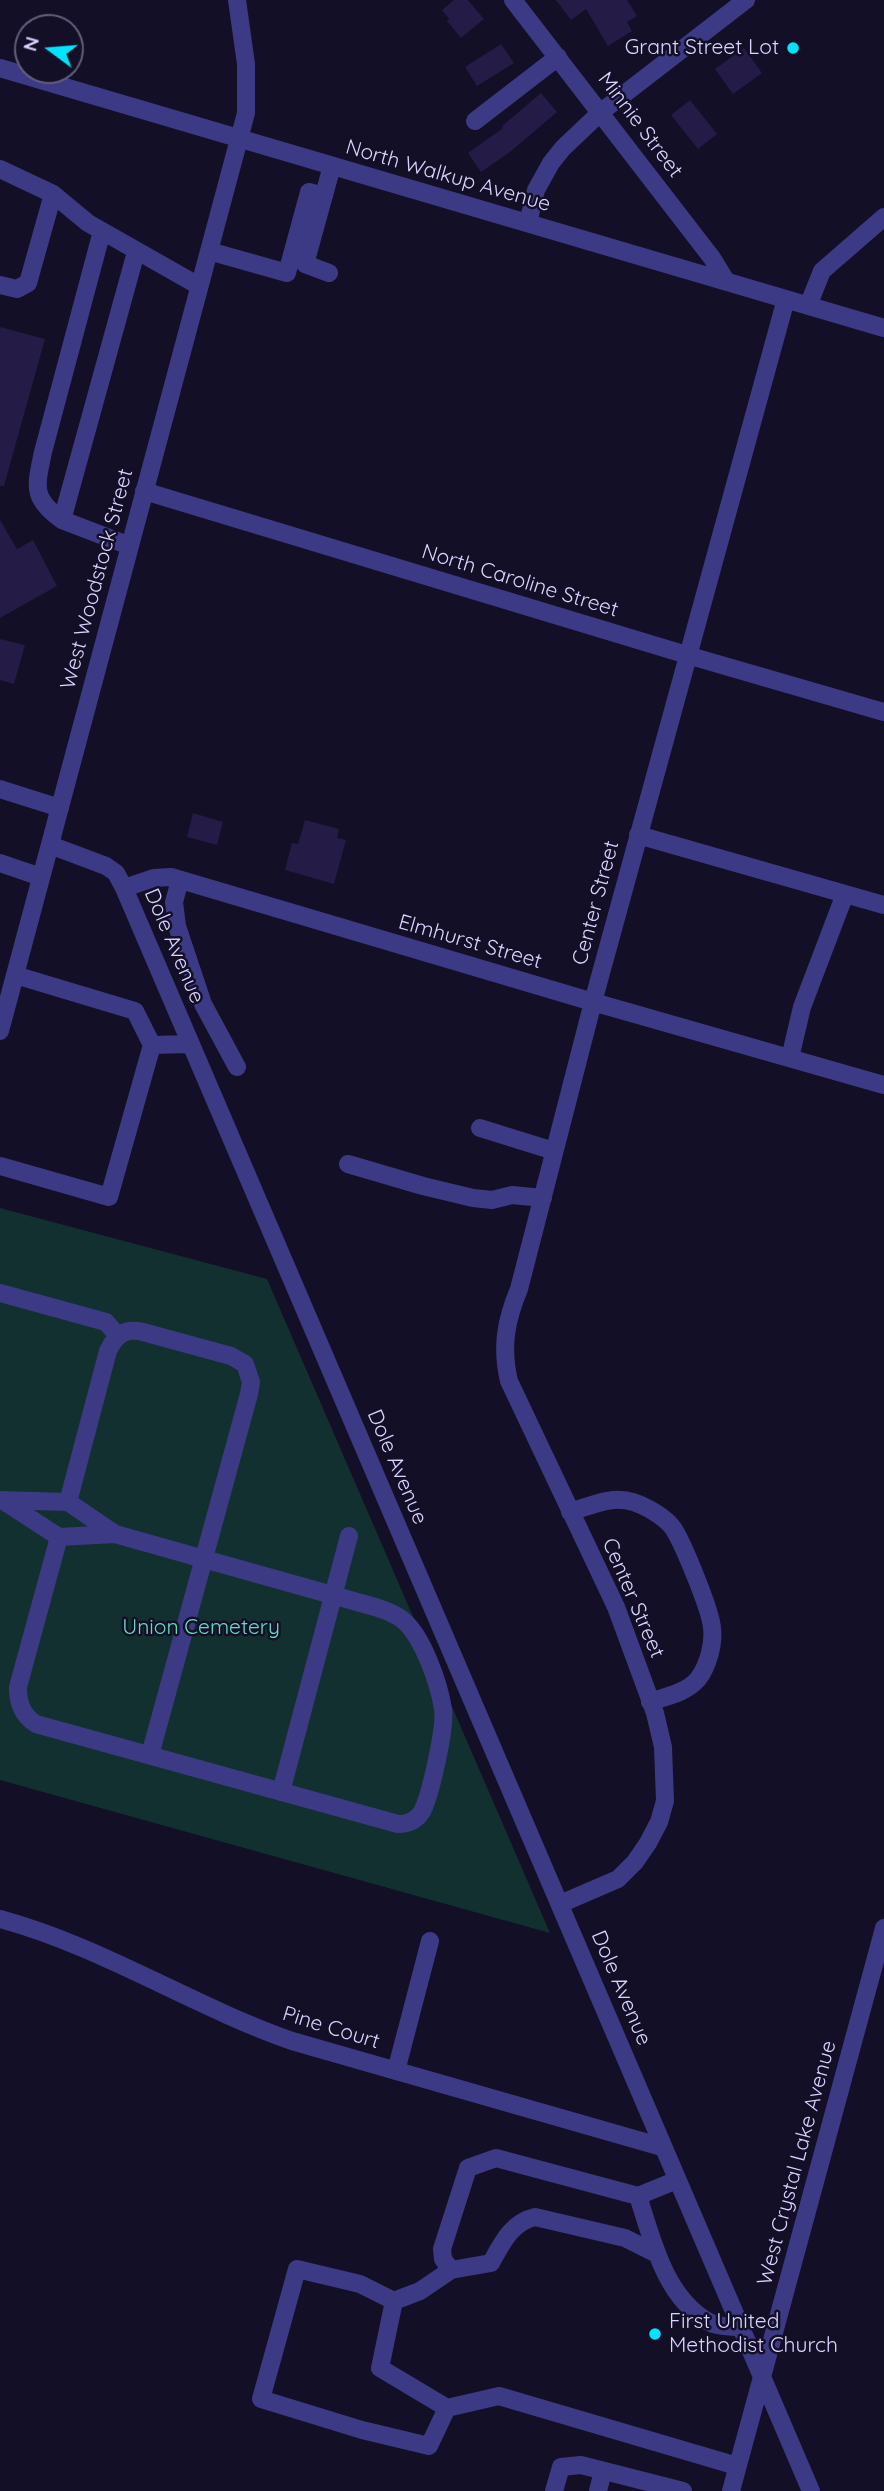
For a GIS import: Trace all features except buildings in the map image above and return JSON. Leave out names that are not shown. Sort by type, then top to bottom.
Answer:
[{"type":"street","name":"West Woodstock Street","points":[[0,1031],[246,113],[246,64],[237,0]]},
{"type":"street","name":"Minnie Street","points":[[513,0],[712,258],[726,281]]},
{"type":"street","points":[[528,223],[536,190],[563,148],[601,112],[746,0]]},
{"type":"street","points":[[475,121],[558,57]]},
{"type":"street","name":"North Walkup Avenue","points":[[0,68],[884,328]]},
{"type":"street","points":[[329,273],[305,264],[332,166]]},
{"type":"street","points":[[0,169],[53,194],[102,231],[199,286]]},
{"type":"street","points":[[209,251],[287,272],[309,192],[324,196]]},
{"type":"street","points":[[0,285],[17,289],[28,283],[53,194]]},
{"type":"street","points":[[808,306],[822,271],[884,217]]},
{"type":"street","points":[[102,231],[36,486],[47,509],[62,520],[130,546]]},
{"type":"street","points":[[62,520],[136,252]]},
{"type":"street","name":"Center Street","points":[[561,1904],[618,1879],[635,1862],[659,1822],[665,1801],[663,1747],[616,1608],[518,1405],[504,1360],[505,1337],[638,835],[786,299]]},
{"type":"street","name":"North Caroline Street","points":[[145,491],[884,712]]},
{"type":"street","points":[[0,789],[60,808]]},
{"type":"street","points":[[638,835],[884,905]]},
{"type":"street","name":"Dole Avenue","points":[[50,845],[106,866],[116,873],[124,888],[811,2491]]},
{"type":"street","points":[[0,863],[41,877]]},
{"type":"street","name":"Elmhurst Street","points":[[124,888],[154,878],[171,877],[884,1085]]},
{"type":"street","points":[[180,880],[174,902],[177,926],[203,1004],[237,1068]]},
{"type":"street","points":[[790,1058],[802,1007],[845,894]]},
{"type":"street","points":[[0,1166],[109,1197],[152,1045],[135,1011],[15,975]]},
{"type":"street","points":[[152,1045],[191,1044]]},
{"type":"street","points":[[480,1128],[554,1152]]},
{"type":"street","points":[[348,1164],[472,1198],[492,1200],[512,1195],[542,1198]]},
{"type":"street","points":[[0,1293],[106,1322],[118,1336]]},
{"type":"street","points":[[68,1502],[108,1351],[124,1331],[143,1332],[231,1356],[246,1364],[251,1382],[250,1394],[150,1755]]},
{"type":"street","points":[[570,1512],[612,1499],[633,1502],[653,1512],[671,1526],[684,1548],[712,1627],[710,1652],[699,1677],[688,1689],[650,1702]]},
{"type":"street","points":[[3,1501],[68,1502],[115,1534]]},
{"type":"street","points":[[3,1501],[59,1536],[115,1534],[375,1606],[402,1619],[415,1635],[429,1663],[441,1698],[444,1724],[425,1804],[415,1820],[398,1824],[29,1720],[19,1705],[18,1687],[59,1536]]},
{"type":"street","points":[[282,1792],[349,1536]]},
{"type":"street","name":"Pine Court","points":[[0,1919],[35,1928],[121,1964],[251,2027],[300,2044],[662,2147]]},
{"type":"street","name":"West Crystal Lake Avenue","points":[[731,2491],[884,1928]]},
{"type":"street","points":[[396,2071],[430,1941]]},
{"type":"street","points":[[451,2270],[443,2259],[442,2249],[468,2168],[496,2158],[638,2196],[677,2180]]},
{"type":"street","points":[[638,2196],[657,2254],[684,2303],[710,2323],[741,2328]]},
{"type":"street","points":[[447,2408],[429,2446],[362,2430],[261,2399],[297,2269],[360,2284],[394,2301],[420,2291],[451,2270],[491,2263],[507,2237],[522,2220],[535,2217],[625,2238],[657,2254]]},
{"type":"street","points":[[394,2301],[380,2368],[447,2408],[499,2396],[737,2466]]},
{"type":"street","points":[[554,2491],[561,2467],[581,2465],[642,2486],[683,2491]]},
{"type":"street","points":[[597,2491],[603,2471]]},
{"type":"green space","name":"Union Cemetery","points":[[0,1208],[267,1279],[550,1933],[0,1780]]},
{"type":"place","name":"Grant Street Lot","points":[[793,48]]},
{"type":"place","name":"First United Methodist Church","points":[[655,2334]]}]
